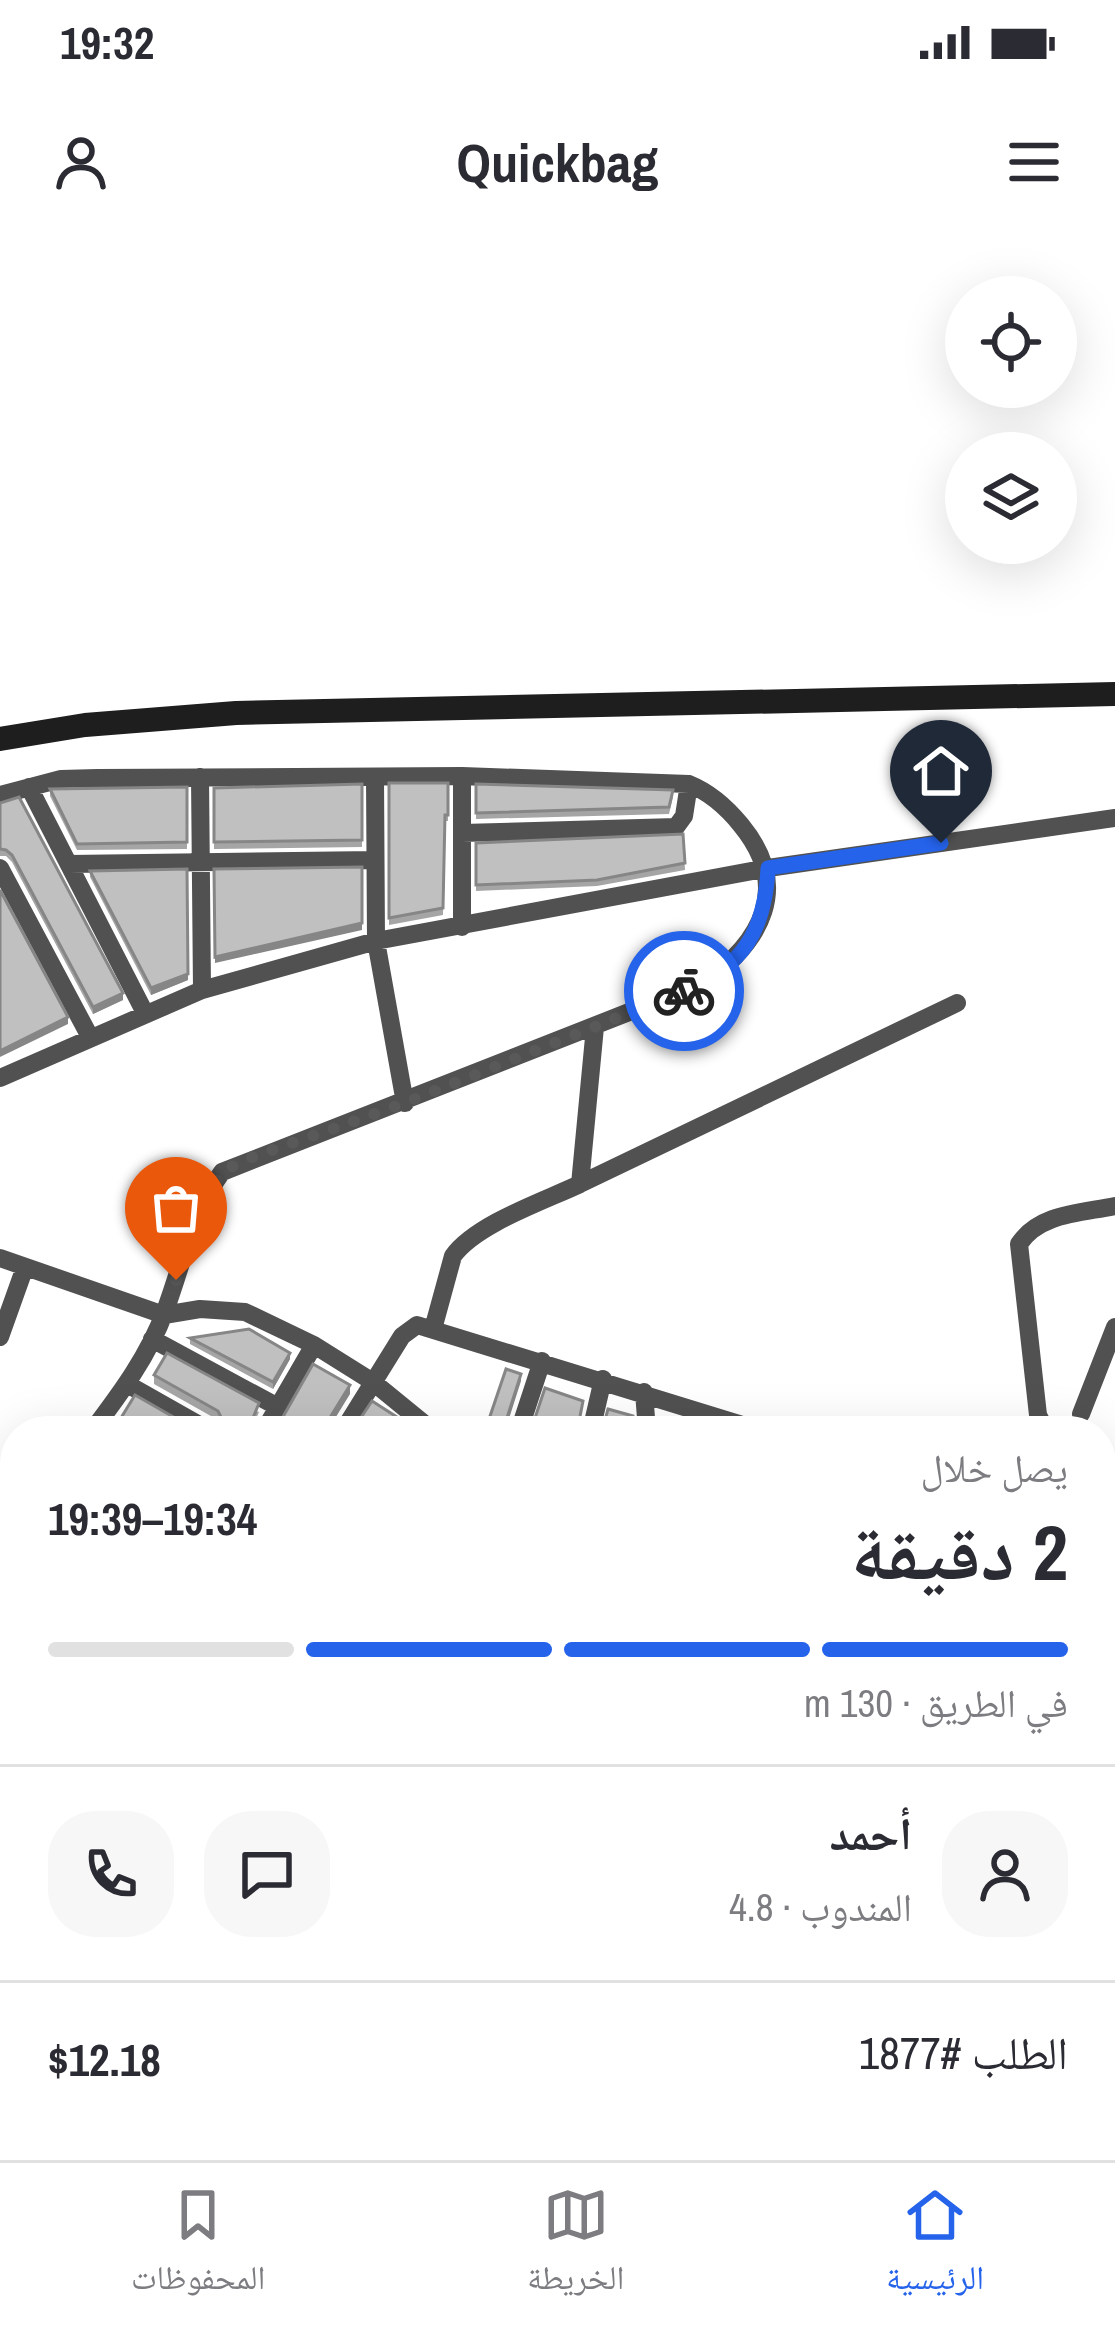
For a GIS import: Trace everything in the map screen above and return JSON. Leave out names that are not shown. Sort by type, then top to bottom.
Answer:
[{"type":"main road","points":[[0,740],[85,725],[236,713],[1115,694]]},
{"type":"street","points":[[461,927],[462,776]]},
{"type":"street","points":[[0,795],[61,779],[462,776],[689,784],[736,820],[768,868],[763,915],[749,943],[703,983],[222,1172],[199,1209],[164,1315],[127,1384],[103,1416]]},
{"type":"street","points":[[200,777],[202,990]]},
{"type":"street","points":[[374,777],[376,940],[405,1103]]},
{"type":"street","points":[[462,833],[676,827],[684,816],[689,784]]},
{"type":"street","points":[[29,787],[145,1012]]},
{"type":"street","points":[[0,1078],[202,990],[376,940],[768,868],[1115,818]]},
{"type":"street","points":[[69,864],[375,860]]},
{"type":"street","points":[[0,868],[90,1036]]},
{"type":"street","points":[[433,1329],[453,1256],[460,1247],[956,1003]]},
{"type":"street","points":[[580,1184],[595,1027]]},
{"type":"street","points":[[1039,1416],[1019,1244],[1044,1221],[1115,1206]]},
{"type":"street","points":[[0,1258],[164,1315],[200,1309],[245,1312],[314,1345],[373,1382],[405,1416]]},
{"type":"street","points":[[0,1337],[26,1267]]},
{"type":"street","points":[[352,1416],[410,1328],[417,1325],[644,1392],[698,1416]]},
{"type":"street","points":[[1081,1414],[1115,1327]]},
{"type":"street","points":[[152,1339],[278,1407]]},
{"type":"street","points":[[273,1416],[314,1345]]},
{"type":"street","points":[[524,1416],[542,1360]]},
{"type":"street","points":[[595,1416],[603,1379]]},
{"type":"street","points":[[127,1384],[184,1416]]},
{"type":"street","points":[[644,1392],[646,1416]]},
{"type":"building","points":[[389,783],[448,783],[443,908],[389,918]]},
{"type":"building","points":[[362,784],[362,840],[214,842],[214,788]]},
{"type":"building","points":[[476,784],[673,790],[669,807],[476,813]]},
{"type":"building","points":[[187,787],[187,842],[77,844],[50,789]]},
{"type":"building","points":[[19,797],[123,993],[93,1007],[12,855],[0,849],[0,803]]},
{"type":"building","points":[[683,834],[685,863],[597,880],[476,885],[476,843]]},
{"type":"building","points":[[362,867],[362,923],[215,957],[214,869]]},
{"type":"building","points":[[187,869],[188,974],[151,988],[90,871]]},
{"type":"building","points":[[0,890],[68,1017],[0,1051]]},
{"type":"building","points":[[249,1329],[290,1353],[273,1382],[190,1338]]},
{"type":"building","points":[[167,1353],[259,1403],[254,1416],[220,1416],[154,1375]]},
{"type":"building","points":[[313,1364],[350,1385],[331,1416],[283,1416]]},
{"type":"building","points":[[506,1369],[521,1374],[508,1416],[490,1416]]},
{"type":"building","points":[[545,1388],[583,1401],[580,1416],[536,1416]]},
{"type":"building","points":[[135,1395],[172,1416],[122,1416]]},
{"type":"building","points":[[372,1401],[395,1416],[362,1416]]},
{"type":"building","points":[[608,1409],[633,1416],[606,1416]]},
{"type":"way so far","points":[[176,1280],[210,1188],[222,1172],[239,1162],[405,1103],[684,991]]},
{"type":"route","points":[[684,991],[728,966],[749,943],[763,915],[768,868],[941,843]]}]
